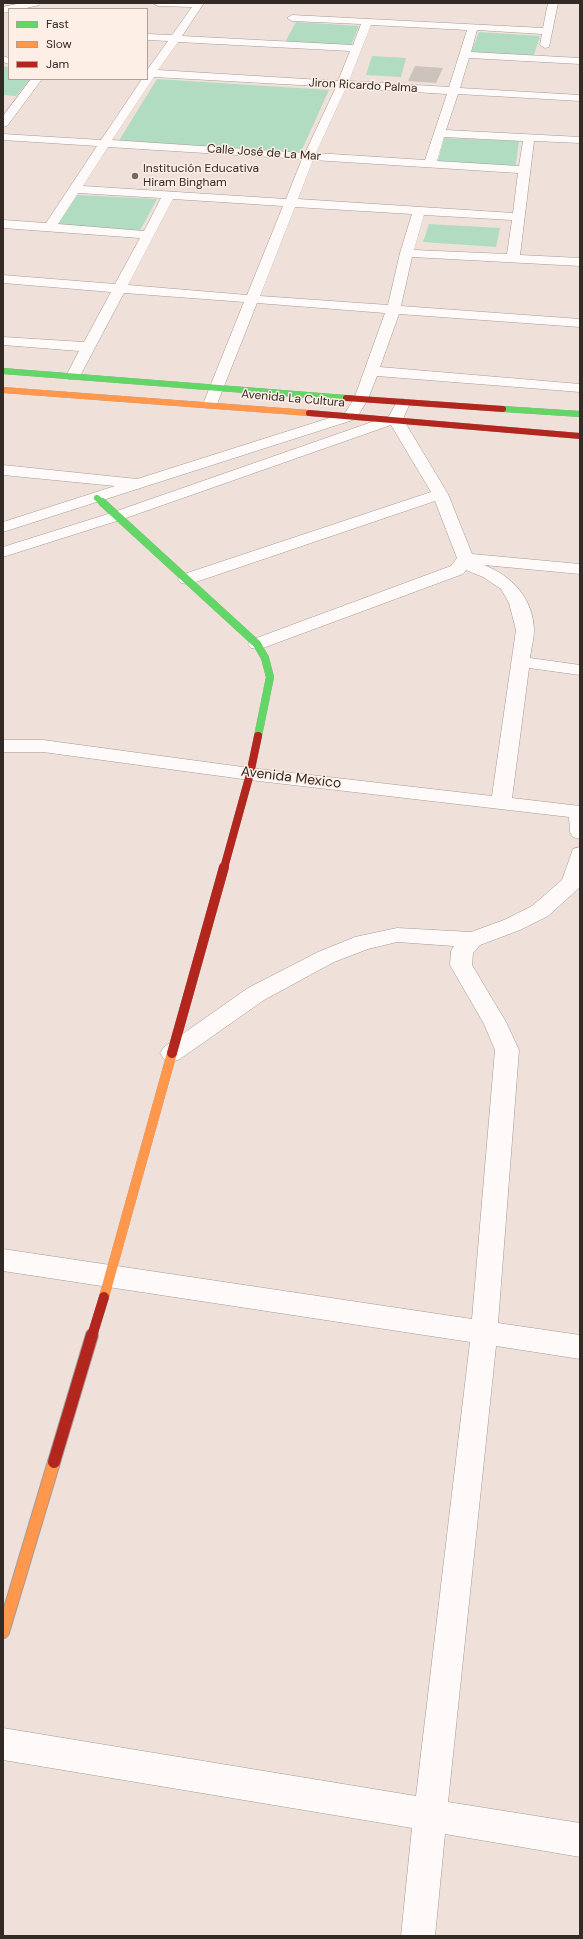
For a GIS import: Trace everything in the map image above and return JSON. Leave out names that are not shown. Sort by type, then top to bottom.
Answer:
[{"type":"street","points":[[15,8],[36,3]]},
{"type":"street","points":[[158,3],[198,4]]},
{"type":"street","points":[[540,59],[548,31],[553,3]]},
{"type":"street","points":[[148,76],[198,4]]},
{"type":"street","points":[[279,44],[297,8]]},
{"type":"street","points":[[289,25],[367,22],[548,31]]},
{"type":"street","points":[[210,404],[309,156],[342,85],[367,22]]},
{"type":"street","points":[[430,164],[473,28]]},
{"type":"street","points":[[148,37],[356,48]]},
{"type":"street","points":[[464,55],[580,61]]},
{"type":"street","name":"Jiron Ricardo Palma","points":[[148,76],[580,98]]},
{"type":"street","points":[[3,124],[36,80]]},
{"type":"street","points":[[50,228],[145,80]]},
{"type":"street","points":[[10,95],[25,96]]},
{"type":"street","points":[[440,133],[580,140]]},
{"type":"street","name":"Calle José de La Mar","points":[[3,137],[524,170]]},
{"type":"street","points":[[512,258],[529,137]]},
{"type":"street","points":[[75,189],[517,217]]},
{"type":"street","points":[[72,376],[169,195]]},
{"type":"street","points":[[3,527],[351,416],[362,399],[394,308],[406,253],[419,211]]},
{"type":"street","points":[[3,224],[148,235]]},
{"type":"street","points":[[406,253],[580,262]]},
{"type":"street","points":[[3,279],[118,289],[394,308],[580,323]]},
{"type":"street","points":[[3,341],[88,347]]},
{"type":"street","name":"Avenida La Cultura","points":[[3,371],[403,403],[580,414]]},
{"type":"street","points":[[371,371],[580,388]]},
{"type":"street","name":"Avenida La Cultura","points":[[3,390],[210,404],[580,436]]},
{"type":"street","points":[[3,552],[117,516],[395,419],[403,403]]},
{"type":"street","points":[[257,644],[457,570],[464,561],[462,548],[440,494],[395,419]]},
{"type":"street","points":[[3,470],[140,484]]},
{"type":"street","points":[[187,579],[440,494]]},
{"type":"street","points":[[3,1632],[110,1276],[250,774],[270,677],[266,658],[257,644],[97,498]]},
{"type":"street","points":[[464,561],[580,569]]},
{"type":"street","points":[[464,561],[500,578],[512,590],[522,610],[525,630],[501,803]]},
{"type":"street","points":[[521,662],[580,670]]},
{"type":"street","name":"Avenida Mexico","points":[[3,746],[42,746],[250,774],[579,812]]},
{"type":"street","points":[[579,812],[580,832]]},
{"type":"street","points":[[172,1054],[256,994],[326,957],[363,942],[397,935],[472,940],[512,925],[540,911],[572,883],[580,854]]},
{"type":"street","points":[[418,1936],[430,1815],[484,1332],[508,1050],[495,1022],[461,966],[462,951],[472,940]]},
{"type":"street","points":[[3,1260],[580,1347]]},
{"type":"street","points":[[3,1744],[580,1840]]},
{"type":"green space","points":[[296,22],[359,26],[350,48],[284,44]]},
{"type":"green space","points":[[479,32],[540,36],[533,58],[470,55]]},
{"type":"green space","points":[[372,56],[406,58],[401,77],[366,75]]},
{"type":"green space","points":[[3,66],[8,67],[8,80],[29,80],[16,96],[3,95]]},
{"type":"green space","points":[[157,79],[329,90],[300,154],[118,142]]},
{"type":"green space","points":[[444,138],[519,141],[515,169],[437,164]]},
{"type":"green space","points":[[77,195],[157,199],[138,234],[55,228]]},
{"type":"green space","points":[[429,224],[500,228],[496,247],[423,242]]},
{"type":"building","points":[[415,66],[443,68],[436,83],[408,81]]},
{"type":"traffic: fast","points":[[3,371],[346,398]]},
{"type":"traffic: fast","points":[[503,409],[580,414]]},
{"type":"traffic: fast","points":[[97,498],[257,644],[265,658],[270,677],[258,736]]},
{"type":"traffic: slow","points":[[3,390],[309,413]]},
{"type":"traffic: slow","points":[[104,1297],[172,1053]]},
{"type":"traffic: slow","points":[[3,1632],[54,1462]]},
{"type":"traffic: jam","points":[[346,398],[503,409]]},
{"type":"traffic: jam","points":[[309,413],[580,436]]},
{"type":"traffic: jam","points":[[172,1053],[250,774],[258,736]]},
{"type":"traffic: jam","points":[[54,1462],[104,1297]]},
{"type":"place","name":"Institución Educativa Hiram Bingham","points":[[135,176]]}]
